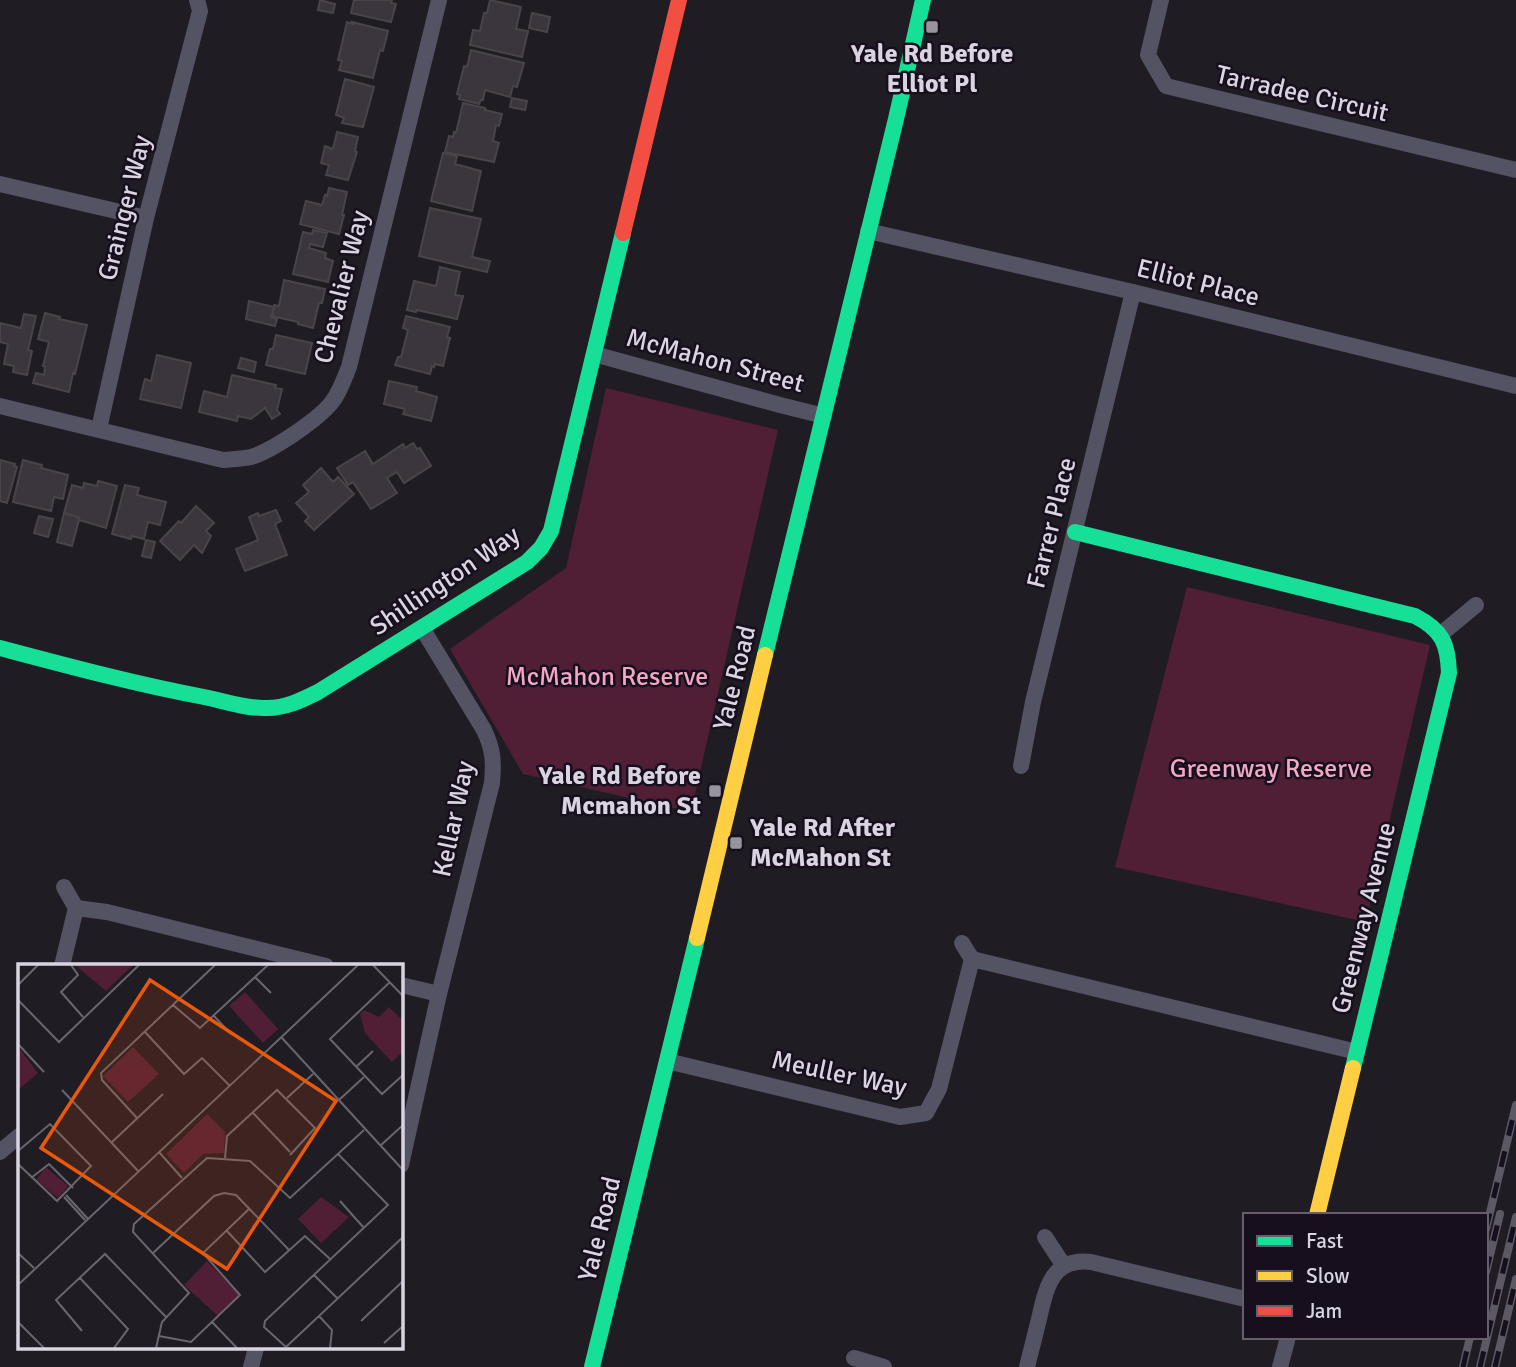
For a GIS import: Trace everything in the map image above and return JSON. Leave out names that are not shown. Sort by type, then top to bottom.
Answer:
[{"type":"street","name":"Grainger Way","points":[[99,429],[146,218],[200,11],[197,0]]},
{"type":"street","name":"Chevalier Way","points":[[0,406],[223,460],[251,457],[278,444],[303,428],[332,402],[349,367],[439,0]]},
{"type":"street","name":"Shillington Way","points":[[0,648],[160,689],[251,708],[272,708],[296,704],[318,692],[527,562],[541,548],[551,531],[679,0]]},
{"type":"street","name":"Yale Road","points":[[592,1367],[923,0]]},
{"type":"street","name":"Tarradee Circuit","points":[[1161,0],[1148,55],[1166,86],[1516,170]]},
{"type":"street","points":[[0,184],[146,218]]},
{"type":"street","name":"Elliot Place","points":[[868,230],[1516,386]]},
{"type":"street","name":"Farrer Place","points":[[1021,766],[1033,702],[1133,292]]},
{"type":"street","name":"McMahon Street","points":[[594,354],[824,416]]},
{"type":"street","points":[[1075,531],[1415,616],[1429,623],[1441,634],[1476,606]]},
{"type":"street","name":"Kellar Way","points":[[402,1160],[439,994],[492,783],[494,764],[492,746],[484,730],[422,628]]},
{"type":"street","name":"Greenway Avenue","points":[[1317,1213],[1449,673],[1449,656],[1441,634]]},
{"type":"street","points":[[62,964],[76,908],[64,887]]},
{"type":"street","points":[[76,908],[107,912],[318,964]]},
{"type":"street","points":[[962,943],[972,959],[1357,1052]]},
{"type":"street","name":"Meuller Way","points":[[667,1061],[900,1117],[926,1113],[939,1089],[972,959]]},
{"type":"street","points":[[402,985],[439,994]]},
{"type":"street","points":[[0,1152],[18,1137]]},
{"type":"street","points":[[1045,1237],[1064,1266]]},
{"type":"street","points":[[1027,1367],[1047,1287],[1056,1272],[1073,1262],[1091,1262],[1243,1299]]},
{"type":"street","points":[[1280,1367],[1287,1339]]},
{"type":"street","points":[[251,1367],[255,1350]]},
{"type":"street","points":[[854,1358],[884,1367]]},
{"type":"green space","name":"McMahon Reserve","points":[[606,388],[778,430],[691,812],[523,774],[450,649],[566,568]]},
{"type":"green space","name":"Greenway Reserve","points":[[1187,587],[1430,645],[1366,922],[1115,867]]},
{"type":"building","points":[[320,0],[335,4],[333,13],[318,10]]},
{"type":"building","points":[[354,0],[392,0],[391,3],[396,4],[391,22],[351,13]]},
{"type":"building","points":[[490,0],[521,7],[516,29],[528,31],[522,57],[470,45],[473,30],[480,31]]},
{"type":"building","points":[[532,13],[550,17],[547,32],[529,28]]},
{"type":"building","points":[[347,22],[388,31],[373,78],[339,70],[342,61],[338,60]]},
{"type":"building","points":[[471,50],[524,63],[517,87],[513,86],[510,97],[485,90],[483,100],[479,104],[459,99],[460,95],[457,94]]},
{"type":"building","points":[[345,79],[374,87],[363,127],[342,123],[344,118],[336,115]]},
{"type":"building","points":[[512,98],[527,101],[525,110],[510,107]]},
{"type":"building","points":[[463,103],[502,114],[499,126],[496,125],[493,141],[499,143],[494,162],[445,152],[449,136],[453,137],[454,132],[456,133]]},
{"type":"building","points":[[337,132],[358,137],[357,152],[348,180],[326,175],[329,165],[321,163],[325,146],[333,149]]},
{"type":"building","points":[[443,153],[457,156],[455,164],[481,171],[472,211],[431,201]]},
{"type":"building","points":[[329,188],[347,192],[339,234],[300,224],[306,201],[322,205]]},
{"type":"building","points":[[430,208],[481,219],[472,257],[490,261],[487,272],[419,256]]},
{"type":"building","points":[[313,230],[327,233],[323,247],[310,244],[309,248],[326,253],[325,258],[333,261],[328,282],[293,274],[303,232],[312,234]]},
{"type":"building","points":[[440,267],[460,272],[455,295],[463,296],[457,319],[407,310],[414,281],[436,286]]},
{"type":"building","points":[[284,280],[325,289],[313,328],[272,316],[274,305],[279,306]]},
{"type":"building","points":[[249,301],[274,307],[271,317],[277,319],[275,326],[246,319]]},
{"type":"building","points":[[45,313],[87,325],[69,392],[33,383],[36,373],[44,375],[43,366],[49,342],[38,339]]},
{"type":"building","points":[[24,314],[36,316],[28,350],[32,351],[27,375],[13,372],[14,366],[4,364],[8,344],[0,342],[0,323],[21,328]]},
{"type":"building","points":[[406,316],[450,327],[443,366],[435,364],[430,374],[395,365],[398,357],[401,357],[408,330],[403,328]]},
{"type":"building","points":[[276,335],[312,343],[305,374],[266,365]]},
{"type":"building","points":[[157,355],[191,363],[181,408],[140,399],[145,379],[151,381]]},
{"type":"building","points":[[241,358],[256,362],[254,372],[238,368]]},
{"type":"building","points":[[232,375],[276,385],[275,388],[282,389],[277,410],[280,414],[272,419],[265,408],[251,419],[238,416],[237,421],[199,412],[204,391],[227,397]]},
{"type":"building","points":[[389,381],[417,387],[416,391],[437,397],[431,421],[403,414],[405,409],[384,404]]},
{"type":"building","points":[[413,443],[417,449],[420,448],[431,466],[404,483],[397,472],[387,478],[397,493],[371,509],[353,482],[348,485],[337,468],[365,451],[373,464],[403,444],[405,448]]},
{"type":"building","points":[[0,460],[17,467],[7,503],[0,501]]},
{"type":"building","points":[[23,460],[68,475],[63,499],[54,497],[51,511],[13,502]]},
{"type":"building","points":[[321,468],[333,482],[338,477],[354,494],[314,530],[305,521],[309,517],[296,503],[309,492],[303,485]]},
{"type":"building","points":[[98,481],[117,486],[106,528],[64,513],[72,485],[83,488],[84,483],[97,486]]},
{"type":"building","points":[[125,485],[139,488],[137,495],[166,502],[160,525],[148,522],[144,539],[112,534]]},
{"type":"building","points":[[196,506],[214,523],[206,531],[211,536],[202,553],[194,545],[180,560],[160,541]]},
{"type":"building","points":[[276,510],[281,521],[275,524],[287,555],[245,571],[236,549],[258,540],[249,517]]},
{"type":"building","points":[[64,513],[78,517],[79,520],[72,546],[57,542]]},
{"type":"building","points":[[39,516],[53,519],[48,537],[34,533]]},
{"type":"building","points":[[146,540],[155,542],[151,558],[142,556]]},
{"type":"railway","points":[[1488,1221],[1516,1105]]},
{"type":"railway","points":[[1488,1264],[1500,1214]]},
{"type":"railway","points":[[1488,1334],[1516,1217]]},
{"type":"railway","points":[[1495,1367],[1516,1279]]},
{"type":"railway","points":[[1463,1367],[1470,1339]]},
{"type":"railway","points":[[1480,1367],[1487,1339]]},
{"type":"traffic: fast","points":[[765,655],[923,0]]},
{"type":"traffic: fast","points":[[0,648],[127,681],[236,704],[259,708],[281,707],[318,692],[527,562],[541,548],[551,531],[623,233]]},
{"type":"traffic: fast","points":[[1075,532],[1415,616],[1432,627],[1442,638],[1449,673],[1353,1068]]},
{"type":"traffic: fast","points":[[592,1367],[697,938]]},
{"type":"traffic: slow","points":[[697,938],[765,655]]},
{"type":"traffic: slow","points":[[1317,1213],[1353,1068]]},
{"type":"traffic: jam","points":[[623,233],[679,0]]},
{"type":"place","name":"Yale Rd Before Elliot Pl","points":[[932,27]]},
{"type":"place","name":"Yale Rd Before Mcmahon St","points":[[715,791]]},
{"type":"place","name":"Yale Rd After McMahon St","points":[[736,843]]}]
